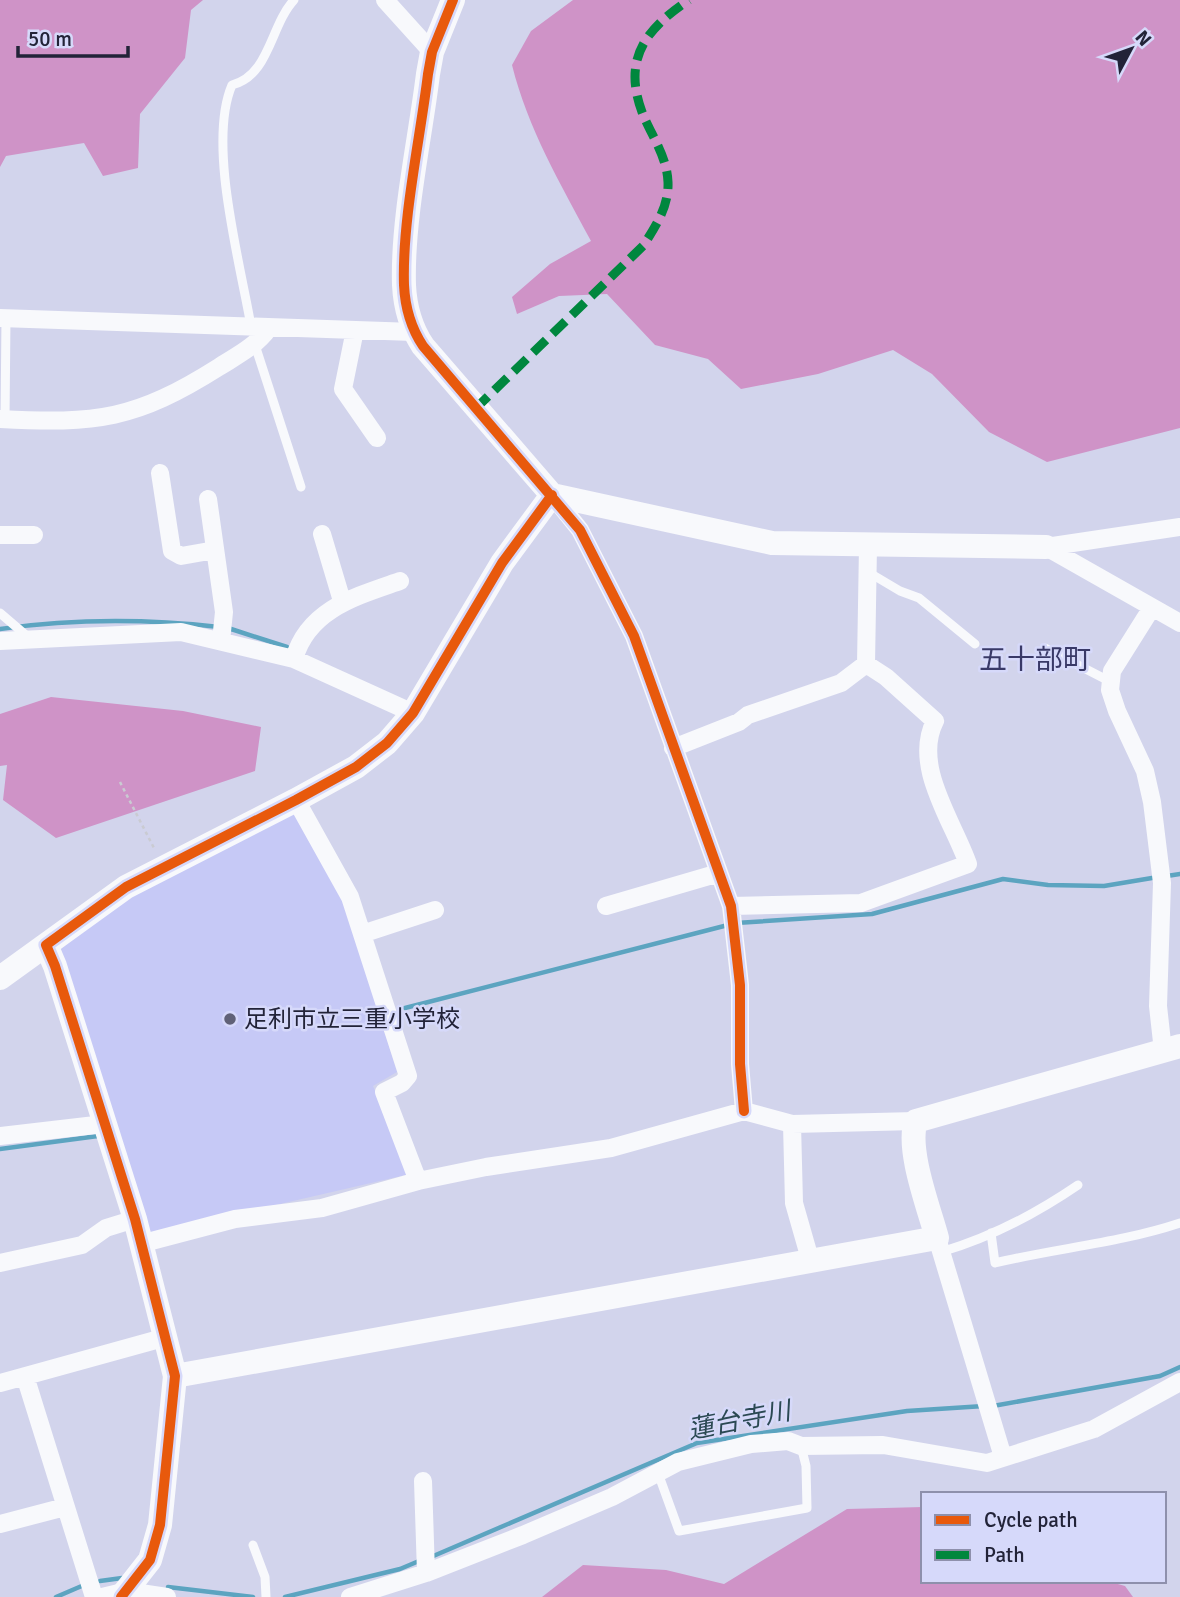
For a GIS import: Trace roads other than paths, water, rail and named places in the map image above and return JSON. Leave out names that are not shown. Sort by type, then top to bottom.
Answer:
[{"type":"street","points":[[385,0],[432,52]]},
{"type":"street","points":[[453,0],[432,52],[408,234],[404,286],[414,332],[475,409],[580,530],[634,636],[731,906],[740,985],[740,1064],[744,1111]]},
{"type":"street","points":[[3,318],[414,332]]},
{"type":"street","points":[[2,419],[68,423],[136,411],[194,383],[255,345],[260,327]]},
{"type":"street","points":[[355,330],[343,388],[377,438]]},
{"type":"street","points":[[160,473],[172,551],[181,556],[215,550]]},
{"type":"street","points":[[552,495],[772,543],[1046,547],[1180,527]]},
{"type":"street","points":[[2,970],[46,944],[126,887],[356,767],[387,743],[414,713],[502,563],[552,495]]},
{"type":"street","points":[[208,499],[224,612],[221,641]]},
{"type":"street","points":[[322,534],[342,601]]},
{"type":"street","points":[[0,535],[34,536]]},
{"type":"street","points":[[866,664],[868,546]]},
{"type":"street","points":[[1046,547],[1151,609],[1180,623]]},
{"type":"street","points":[[294,659],[302,640],[330,608],[342,601],[400,581]]},
{"type":"street","points":[[140,1244],[235,1219],[322,1208],[418,1181],[611,1148],[744,1111],[792,1124],[916,1121],[1172,1048],[1158,1006],[1162,883],[1153,802],[1146,771],[1117,711],[1111,682],[1112,671],[1151,609]]},
{"type":"street","points":[[0,641],[28,637],[181,632],[294,659],[414,713]]},
{"type":"street","points":[[673,748],[739,722],[748,715],[841,683],[866,664]]},
{"type":"street","points":[[731,906],[861,904],[968,864],[929,769],[928,733],[934,721],[886,677],[866,664]]},
{"type":"street","points":[[296,800],[350,897],[408,1076],[402,1083],[384,1092],[418,1181]]},
{"type":"street","points":[[606,906],[719,873]]},
{"type":"street","points":[[362,934],[435,910]]},
{"type":"street","points":[[46,944],[135,1219],[174,1376],[160,1525],[150,1560],[124,1594]]},
{"type":"street","points":[[916,1121],[912,1132],[916,1155],[939,1245],[1003,1457]]},
{"type":"street","points":[[0,1136],[104,1124]]},
{"type":"street","points":[[792,1124],[794,1203],[810,1259]]},
{"type":"street","points":[[0,1263],[82,1245],[106,1228],[135,1219]]},
{"type":"street","points":[[174,1376],[485,1322],[810,1259],[939,1245]]},
{"type":"street","points":[[0,1383],[163,1338]]},
{"type":"street","points":[[25,1376],[94,1597]]},
{"type":"street","points":[[350,1597],[426,1573],[574,1513],[678,1462],[751,1444],[788,1441],[801,1446],[883,1445],[987,1463],[1094,1429],[1180,1382]]},
{"type":"street","points":[[423,1481],[426,1573]]},
{"type":"street","points":[[0,1524],[65,1507]]},
{"type":"street","points":[[102,1597],[124,1594],[167,1597]]},
{"type":"lane","points":[[260,327],[222,157],[228,95],[232,85],[251,77],[260,65],[280,22],[294,0]]},
{"type":"lane","points":[[2,419],[3,318]]},
{"type":"lane","points":[[255,345],[301,487]]},
{"type":"lane","points":[[868,572],[900,591],[919,598],[975,644]]},
{"type":"lane","points":[[0,613],[28,637]]},
{"type":"lane","points":[[1045,648],[1111,682]]},
{"type":"lane","points":[[939,1245],[977,1241],[1055,1201],[1078,1185]]},
{"type":"lane","points":[[991,1233],[995,1263],[1055,1249],[1138,1237],[1180,1223]]},
{"type":"lane","points":[[658,1473],[678,1531],[807,1508],[806,1466],[801,1446]]},
{"type":"lane","points":[[253,1545],[265,1577],[266,1597]]},
{"type":"waterway","points":[[0,629],[110,621],[219,627]]},
{"type":"waterway","points":[[228,628],[287,647]]},
{"type":"waterway","points":[[1167,876],[1180,874]]},
{"type":"waterway","points":[[736,923],[872,914],[1003,879],[1048,885],[1104,886],[1158,877]]},
{"type":"waterway","points":[[405,1008],[728,925]]},
{"type":"waterway","points":[[0,1149],[98,1136]]},
{"type":"waterway","name":"蓮台寺川","points":[[993,1406],[1160,1376],[1180,1367]]},
{"type":"waterway","name":"蓮台寺川","points":[[431,1557],[697,1443],[907,1411],[984,1406]]},
{"type":"waterway","name":"蓮台寺川","points":[[285,1597],[400,1569],[419,1561]]},
{"type":"waterway","name":"蓮台寺川","points":[[100,1581],[122,1578]]},
{"type":"waterway","name":"蓮台寺川","points":[[56,1597],[84,1585]]},
{"type":"waterway","name":"蓮台寺川","points":[[168,1587],[253,1597]]},
{"type":"place","name":"足利市立三重小学校","points":[[230,1019]]},
{"type":"district","name":"五十部町","points":[[1035,659]]}]
